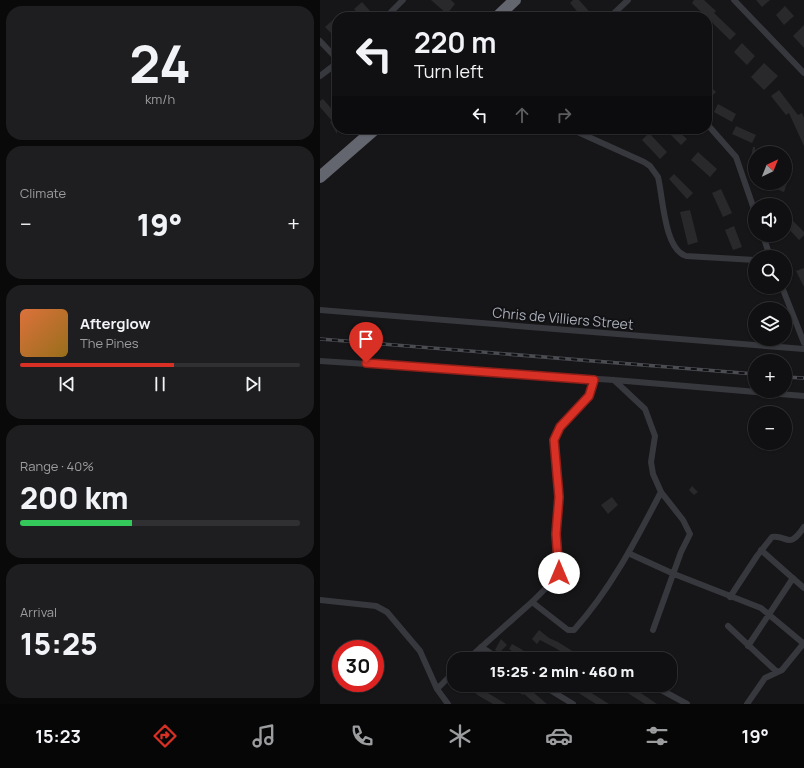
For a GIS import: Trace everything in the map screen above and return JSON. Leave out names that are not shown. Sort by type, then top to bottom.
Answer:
[{"type":"highway","points":[[502,12],[515,0]]},
{"type":"highway","points":[[320,169],[370,134]]},
{"type":"highway","points":[[320,177],[370,134]]},
{"type":"street","points":[[391,12],[403,0]]},
{"type":"street","points":[[615,12],[628,0]]},
{"type":"street","points":[[734,0],[804,74]]},
{"type":"street","points":[[320,41],[332,54]]},
{"type":"street","points":[[320,76],[332,67]]},
{"type":"street","points":[[712,130],[736,157],[750,198]]},
{"type":"street","points":[[582,134],[644,162],[655,171],[658,177],[671,240],[679,253],[686,256],[748,260]]},
{"type":"street","points":[[785,294],[804,343]]},
{"type":"street","name":"Chris de Villiers Street","points":[[320,310],[804,349]]},
{"type":"street","points":[[320,361],[594,380],[614,380],[804,396]]},
{"type":"street","points":[[476,652],[555,581],[559,573],[556,534],[559,497],[555,436],[564,422],[589,396],[594,380]]},
{"type":"street","points":[[614,380],[645,409],[655,436],[651,462],[653,474],[661,492],[683,520],[690,534],[653,630]]},
{"type":"street","points":[[532,602],[568,630],[574,630],[592,610],[628,553],[661,492]]},
{"type":"street","points":[[730,597],[761,550],[773,536],[791,540],[796,537],[804,527]]},
{"type":"street","points":[[761,550],[804,588]]},
{"type":"street","points":[[628,553],[674,574],[761,608],[769,613],[804,644],[786,666],[766,678],[747,704]]},
{"type":"street","points":[[748,646],[793,578]]},
{"type":"street","points":[[320,600],[376,606],[386,612],[420,651],[437,689],[448,704]]},
{"type":"street","points":[[728,626],[777,672]]},
{"type":"street","points":[[481,647],[489,652]]},
{"type":"street","points":[[437,689],[447,679]]},
{"type":"street","points":[[553,692],[573,704]]},
{"type":"street","points":[[665,692],[687,704]]},
{"type":"building","points":[[431,0],[451,0],[455,4],[449,12],[445,12]]},
{"type":"building","points":[[573,0],[579,0],[590,12],[578,12],[570,3]]},
{"type":"building","points":[[694,0],[704,0],[716,11],[714,13],[736,34],[730,40],[712,22],[712,12],[701,12],[692,3]]},
{"type":"building","points":[[756,0],[770,0],[762,7]]},
{"type":"building","points":[[362,2],[370,11],[357,12],[354,9]]},
{"type":"building","points":[[785,6],[794,16],[784,25],[776,15]]},
{"type":"building","points":[[332,21],[332,34],[325,27]]},
{"type":"building","points":[[804,25],[804,48],[793,36]]},
{"type":"building","points":[[742,43],[755,56],[747,65],[734,52]]},
{"type":"building","points":[[764,63],[778,76],[764,90],[751,77]]},
{"type":"building","points":[[712,88],[716,92],[712,96]]},
{"type":"building","points":[[779,90],[798,115],[802,113],[804,118],[804,146],[789,113],[786,115],[771,96]]},
{"type":"building","points":[[323,99],[332,109],[332,121],[320,107],[320,101]]},
{"type":"building","points":[[718,104],[736,114],[732,122],[714,112]]},
{"type":"building","points":[[736,126],[756,135],[752,143],[732,134]]},
{"type":"building","points":[[650,134],[667,152],[660,159],[642,140]]},
{"type":"building","points":[[670,134],[682,134],[687,139],[681,145]]},
{"type":"building","points":[[698,152],[717,169],[710,177],[691,160]]},
{"type":"building","points":[[674,174],[693,193],[687,199],[669,179]]},
{"type":"building","points":[[721,189],[732,213],[723,217],[712,193]]},
{"type":"building","points":[[690,210],[698,242],[688,245],[680,212]]},
{"type":"building","points":[[792,220],[804,232],[804,235],[799,240],[792,232]]},
{"type":"building","points":[[734,226],[742,247],[733,250],[725,230]]},
{"type":"building","points":[[804,268],[804,287],[796,271]]},
{"type":"building","points":[[692,486],[698,492],[694,495],[689,490]]},
{"type":"building","points":[[612,497],[618,505],[608,514],[601,505]]},
{"type":"building","points":[[539,630],[549,638],[574,652],[561,652],[540,640],[537,644],[532,639]]},
{"type":"building","points":[[501,639],[507,645],[500,652],[495,650]]},
{"type":"building","points":[[512,644],[525,652],[513,652],[509,649]]},
{"type":"building","points":[[474,692],[486,692],[506,704],[493,704]]},
{"type":"building","points":[[518,692],[533,692],[547,704],[536,704],[524,694],[523,695]]},
{"type":"building","points":[[577,692],[590,692],[609,704],[596,704]]},
{"type":"building","points":[[626,692],[639,692],[657,704],[645,704]]},
{"type":"railway","points":[[320,339],[748,373]]},
{"type":"railway","points":[[792,377],[804,378]]},
{"type":"route","points":[[366,363],[594,380],[589,396],[556,432],[554,440],[559,497],[556,534],[559,552],[559,573]]}]
